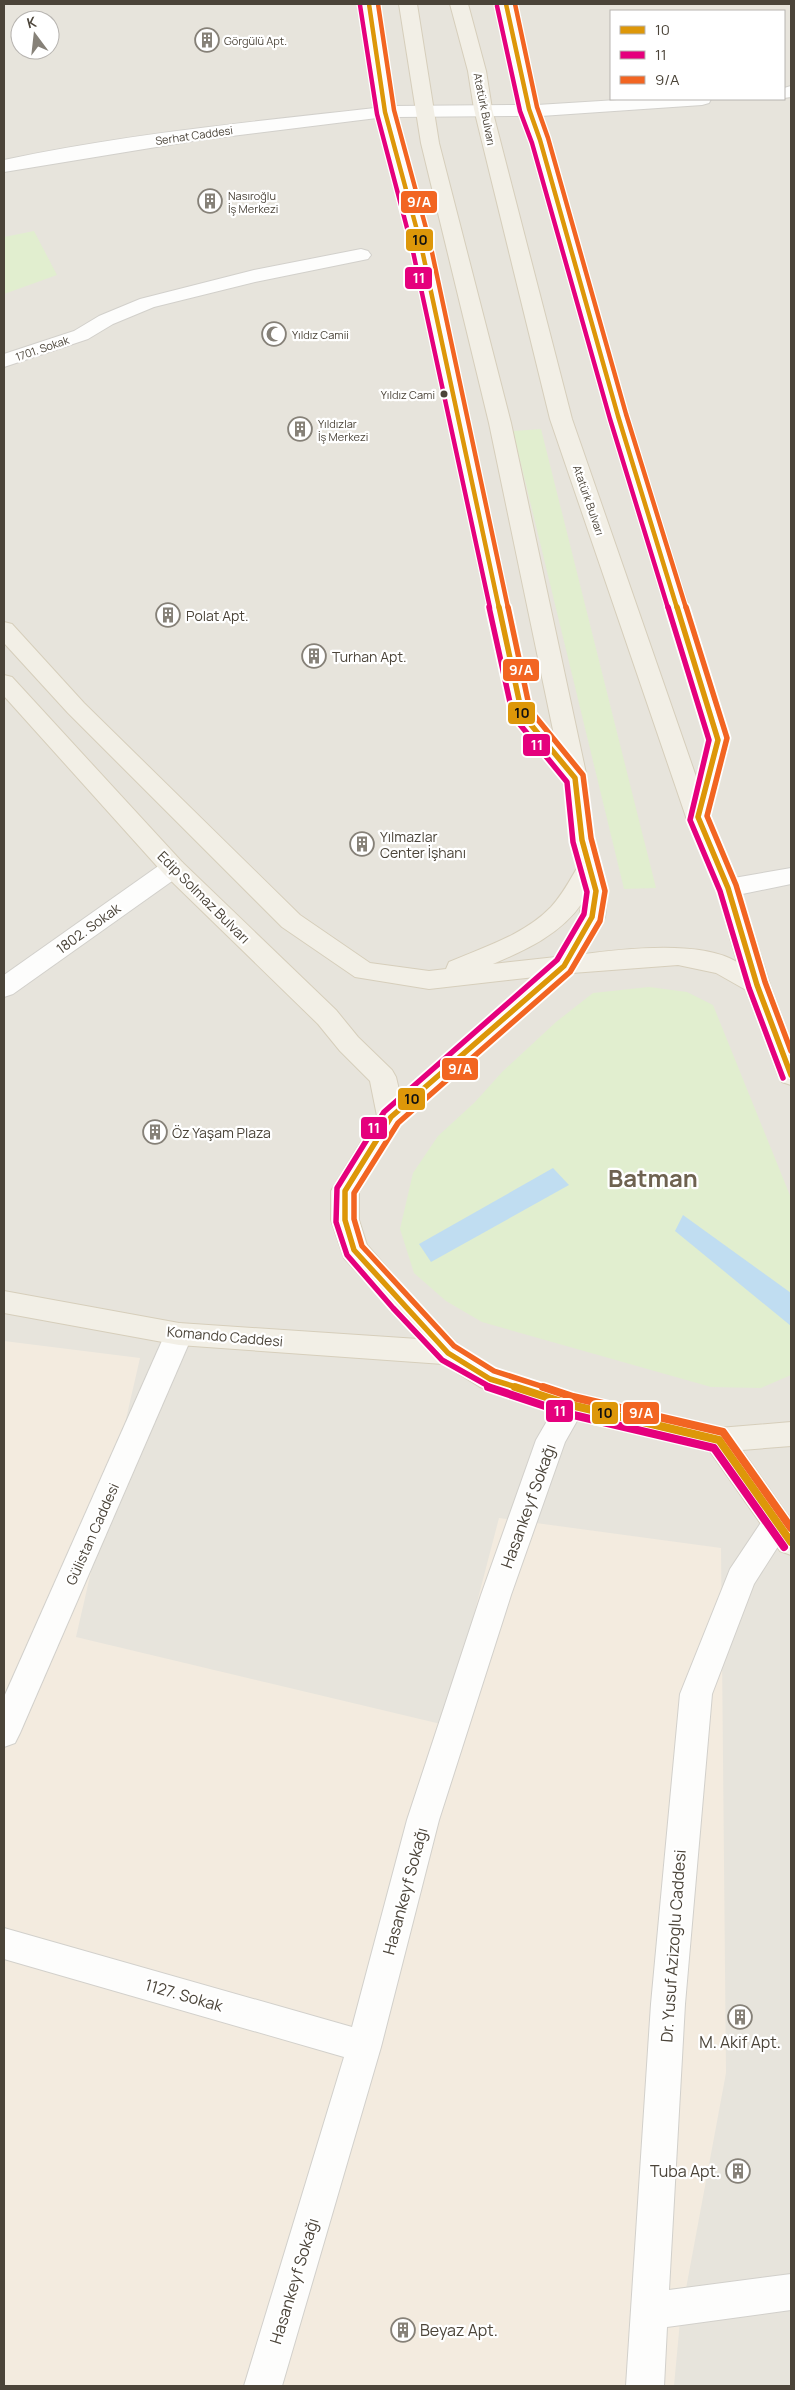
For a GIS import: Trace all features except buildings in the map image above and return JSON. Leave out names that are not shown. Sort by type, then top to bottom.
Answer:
[{"type":"main road","points":[[408,4],[430,143],[500,423],[575,778],[582,840],[596,891],[592,916],[564,966],[391,1117],[345,1191],[345,1220],[354,1250],[400,1302],[448,1353],[490,1379],[571,1404],[719,1440],[791,1434]]},
{"type":"main road","name":"Atatürk Bulvarı","points":[[459,4],[477,71],[483,109],[561,419],[698,817],[728,888],[757,985],[791,1075]]},
{"type":"main road","points":[[4,629],[76,708],[291,921],[364,971],[429,980],[678,956],[723,965],[757,985]]},
{"type":"main road","name":"Edip Solmaz Bulvarı","points":[[4,682],[173,868],[327,1017],[349,1044],[383,1077],[391,1117]]},
{"type":"main road","points":[[429,980],[520,943],[542,928],[569,902],[590,868]]},
{"type":"main road","name":"Komando Caddesi","points":[[4,1302],[179,1334],[448,1353]]},
{"type":"main road","points":[[719,1440],[784,1533]]},
{"type":"street","points":[[369,4],[385,112],[421,245],[522,714],[575,778]]},
{"type":"street","points":[[506,4],[529,109],[540,140],[618,416],[718,740],[698,817]]},
{"type":"street","name":"Serhat Caddesi","points":[[4,166],[42,158],[199,134],[385,112],[483,109],[558,110],[689,100]]},
{"type":"street","name":"1701. Sokak","points":[[4,362],[80,335],[106,320],[146,303],[190,290],[361,255]]},
{"type":"street","name":"1802. Sokak","points":[[4,988],[173,868]]},
{"type":"street","points":[[728,888],[791,876]]},
{"type":"street","name":"Gülistan Caddesi","points":[[4,1733],[179,1334]]},
{"type":"street","name":"Hasankeyf Sokağı","points":[[263,2386],[364,2047],[423,1820],[496,1595],[547,1449],[571,1404]]},
{"type":"street","name":"Dr. Yusuf Azizoglu Caddesi","points":[[645,2386],[668,2004],[696,1694],[741,1578],[784,1533]]},
{"type":"street","name":"1127. Sokak","points":[[4,1943],[364,2047]]},
{"type":"street","points":[[651,2311],[791,2292]]},
{"type":"shaded area","points":[[4,4],[791,4],[791,2386],[4,2386]]},
{"type":"shaded area","points":[[4,1341],[140,1358],[76,1637],[445,1725],[499,1518],[721,1548],[726,2073],[680,2321],[674,2386],[4,2386]]},
{"type":"green space","points":[[34,231],[57,275],[4,294],[4,237]]},
{"type":"green space","points":[[541,429],[656,888],[624,889],[513,431]]},
{"type":"green space","points":[[649,987],[687,992],[713,1005],[791,1198],[791,1375],[761,1388],[711,1387],[482,1322],[446,1301],[414,1273],[400,1229],[413,1173],[438,1136],[475,1102],[503,1071],[556,1022],[593,993]]},
{"type":"water","points":[[553,1168],[569,1185],[431,1262],[419,1244]]},
{"type":"water","points":[[683,1215],[791,1293],[791,1326],[675,1231]]},
{"type":"transit line","name":"10","points":[[369,4],[385,112],[421,245],[522,714],[575,778],[582,840],[596,891],[592,917],[564,966],[391,1117],[345,1191],[345,1220],[354,1250],[448,1353],[490,1379],[571,1405],[719,1440],[791,1542]]},
{"type":"transit line","name":"9/A","points":[[378,4],[394,110],[430,243],[530,710],[583,775],[591,838],[605,891],[600,921],[570,972],[398,1123],[354,1193],[354,1219],[362,1246],[454,1346],[494,1371],[573,1397],[723,1432],[791,1528]]},
{"type":"transit line","name":"10","points":[[506,4],[529,109],[540,140],[618,416],[718,740],[698,817],[728,888],[757,985],[791,1075]]},
{"type":"transit line","name":"9/A","points":[[515,4],[537,107],[548,138],[626,414],[727,738],[707,816],[736,885],[765,982],[791,1051]]},
{"type":"transit line","name":"11","points":[[360,5],[377,114],[412,247],[513,716],[567,782],[573,842],[587,892],[584,914],[557,960],[384,1112],[337,1188],[336,1222],[347,1255],[442,1360],[485,1386],[569,1414],[714,1448],[784,1547]]},
{"type":"transit line","name":"11","points":[[497,6],[520,111],[532,143],[610,419],[709,740],[690,820],[720,891],[749,988],[783,1078]]},
{"type":"place","name":"Görgülü Apt.","points":[[207,40]]},
{"type":"place","name":"Nasıroğlu İş Merkezi","points":[[210,201]]},
{"type":"place","name":"Yıldız Camii","points":[[274,334]]},
{"type":"place","name":"Yıldız Cami","points":[[444,394]]},
{"type":"place","name":"Yıldızlar İş Merkezi","points":[[300,429]]},
{"type":"place","name":"Polat Apt.","points":[[168,615]]},
{"type":"place","name":"Turhan Apt.","points":[[314,656]]},
{"type":"place","name":"Yılmazlar Center İşhanı","points":[[362,844]]},
{"type":"place","name":"Öz Yaşam Plaza","points":[[155,1132]]},
{"type":"place","name":"M. Akif Apt.","points":[[740,2017]]},
{"type":"place","name":"Tuba Apt.","points":[[738,2171]]},
{"type":"place","name":"Beyaz Apt.","points":[[403,2330]]},
{"type":"district","name":"Batman","points":[[653,1177]]}]
